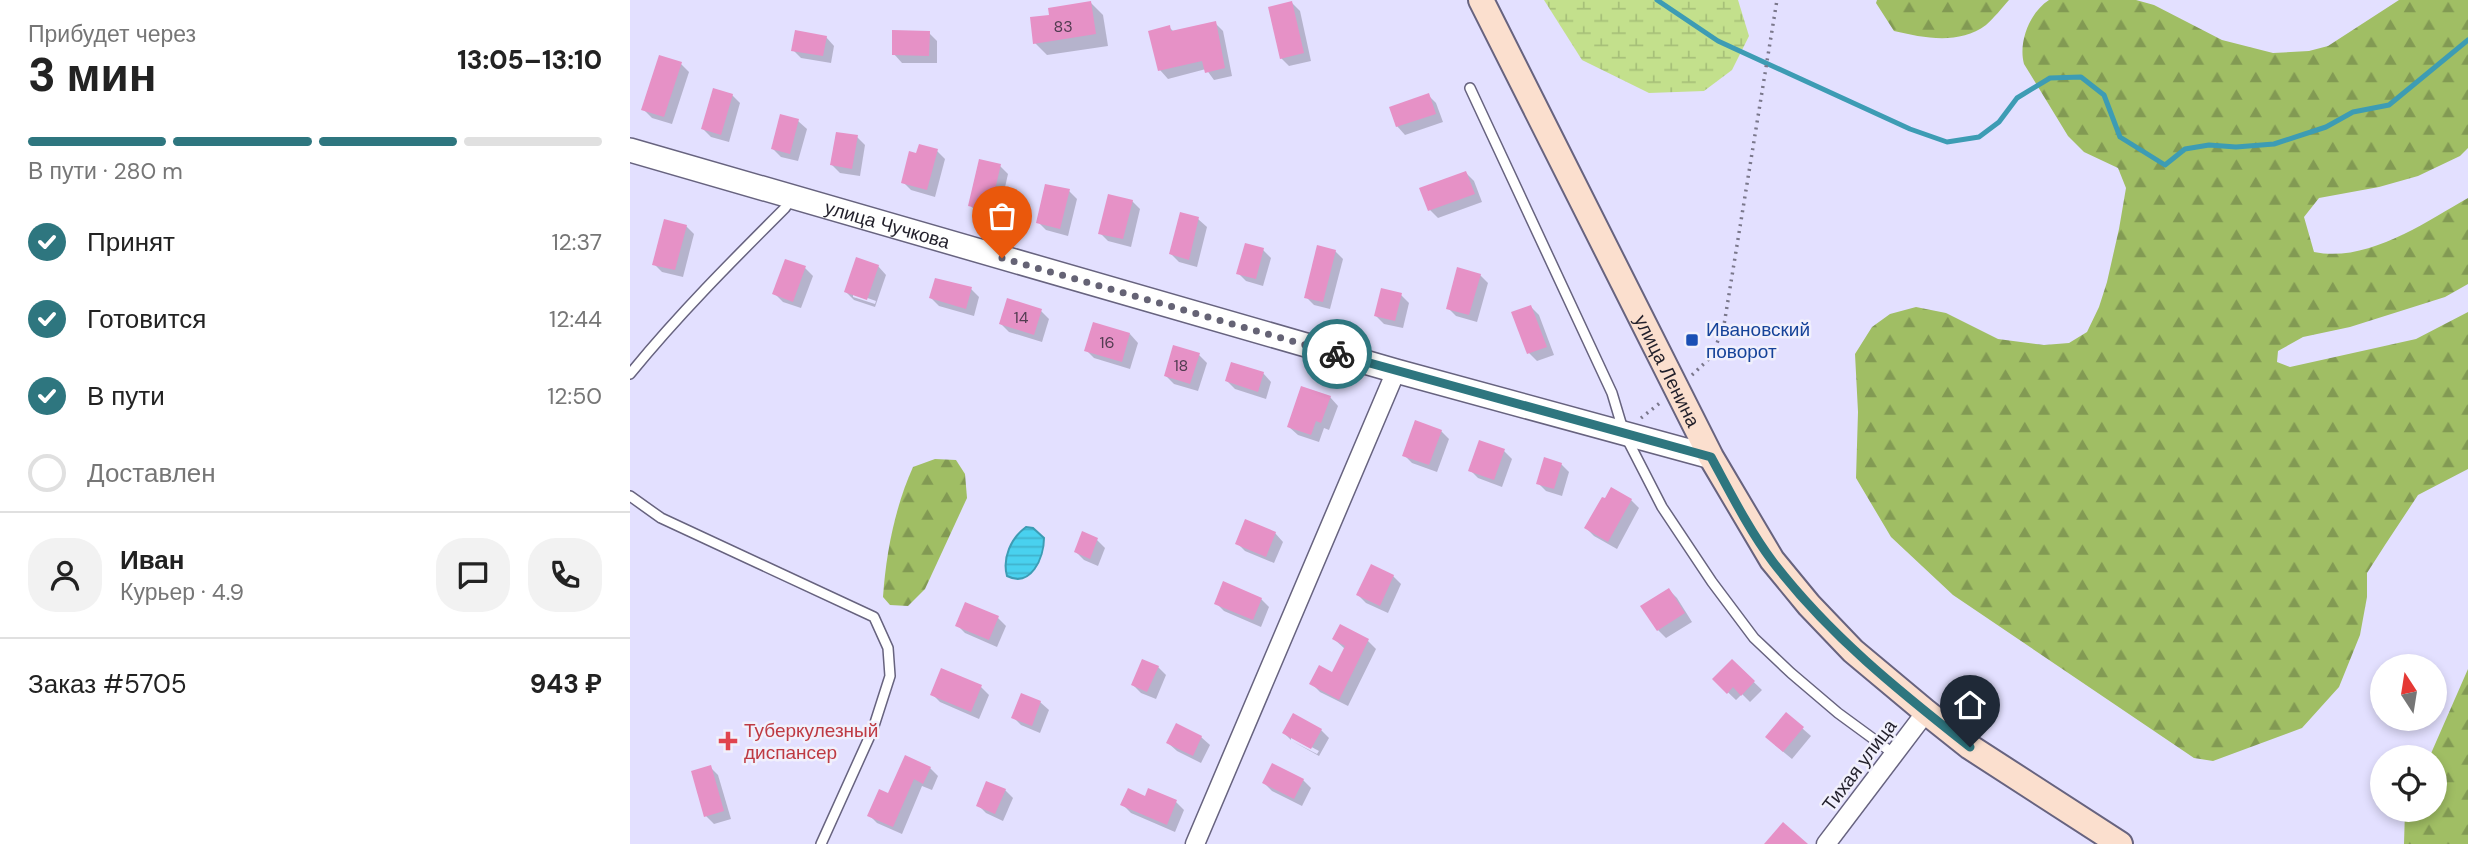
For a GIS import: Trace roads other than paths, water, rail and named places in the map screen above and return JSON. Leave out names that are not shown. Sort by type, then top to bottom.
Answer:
[{"type":"main road","name":"улица Ленина","points":[[1481,0],[1711,457],[1772,560],[1809,605],[1853,651],[1926,712],[1970,747],[2120,844]]},
{"type":"street","name":"улица Чучкова","points":[[630,150],[1396,371],[1711,457]]},
{"type":"street","points":[[1195,844],[1396,371]]},
{"type":"street","name":"Тихая улица","points":[[1826,844],[1926,712]]},
{"type":"lane","points":[[1471,88],[1612,393],[1624,433],[1662,507],[1712,582],[1754,638],[1838,713],[1894,754]]},
{"type":"lane","points":[[630,374],[675,321],[785,208],[792,197]]},
{"type":"lane","points":[[630,496],[661,519],[874,617],[888,648],[890,676],[873,729],[821,844]]},
{"type":"water","points":[[1026,527],[1033,528],[1044,538],[1042,554],[1029,575],[1015,579],[1007,576],[1007,555],[1012,543]]},
{"type":"waterway","points":[[1657,0],[1718,41],[1910,129],[1947,142],[1979,137],[1999,122],[2017,98],[2050,78],[2081,77],[2104,95],[2120,137],[2165,165],[2185,149],[2209,145],[2236,147],[2274,144],[2326,127],[2353,112],[2389,105],[2468,40]]},
{"type":"place","name":"Ивановский поворот","points":[[1692,340]]},
{"type":"place","name":"Туберкулезный диспансер","points":[[728,741]]}]
